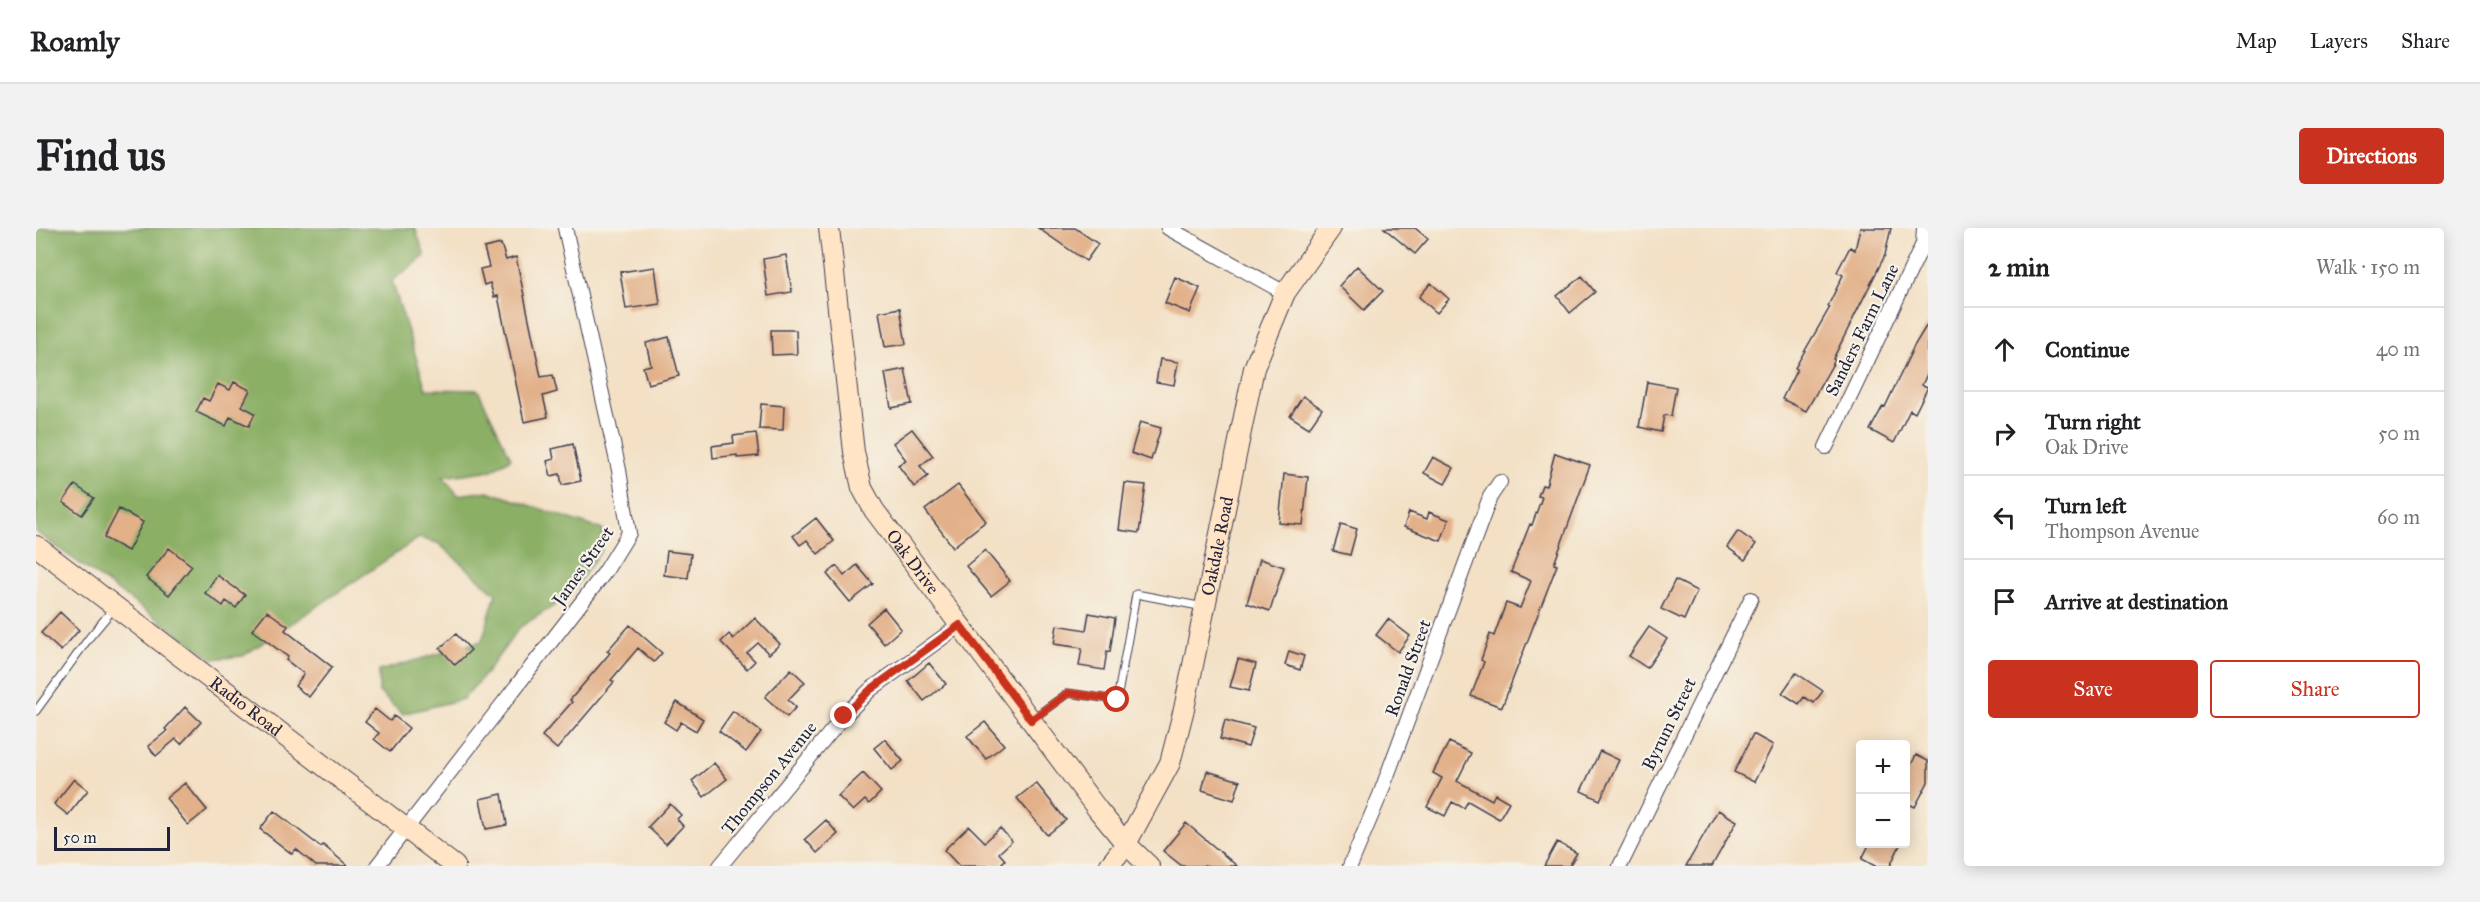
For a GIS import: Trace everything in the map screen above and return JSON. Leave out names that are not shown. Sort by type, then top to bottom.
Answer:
[{"type":"street","name":"James Street","points":[[377,866],[605,572],[629,533],[619,470],[565,228]]},
{"type":"street","name":"Oak Drive","points":[[829,228],[854,452],[862,488],[874,510],[1031,720],[1126,844],[1149,866]]},
{"type":"street","points":[[1168,228],[1285,293]]},
{"type":"street","name":"Oakdale Road","points":[[1109,866],[1126,844],[1170,764],[1184,709],[1254,368],[1285,293],[1331,228]]},
{"type":"street","name":"Sanders Farm Lane","points":[[1826,447],[1926,245],[1924,228]]},
{"type":"street","name":"Ronald Street","points":[[1350,866],[1380,795],[1490,497],[1500,482]]},
{"type":"street","name":"Radio Road","points":[[36,546],[455,866]]},
{"type":"street","name":"Byrum Street","points":[[1620,866],[1751,599]]},
{"type":"street","name":"Thompson Avenue","points":[[720,866],[844,716],[870,690],[960,625]]},
{"type":"lane","points":[[1031,720],[1068,693],[1117,700],[1136,594],[1204,608]]},
{"type":"lane","points":[[36,711],[115,606]]},
{"type":"green space","points":[[36,228],[415,228],[425,256],[392,281],[426,389],[478,390],[511,458],[492,470],[443,477],[458,495],[488,491],[603,530],[601,551],[568,597],[520,627],[486,673],[463,699],[402,714],[379,692],[379,671],[482,641],[496,594],[438,543],[419,538],[243,656],[213,659],[36,532]]},
{"type":"building","points":[[1038,228],[1075,228],[1098,244],[1086,261]]},
{"type":"building","points":[[1384,228],[1415,228],[1428,239],[1415,254]]},
{"type":"building","points":[[1860,228],[1891,228],[1885,255],[1833,359],[1835,360],[1806,411],[1782,399],[1797,369],[1795,368],[1830,307],[1828,306],[1843,275],[1837,272],[1850,247],[1855,250]]},
{"type":"building","points":[[501,244],[506,260],[516,257],[541,377],[553,375],[557,392],[543,396],[548,417],[524,422],[498,296],[494,297],[490,283],[484,285],[480,269],[489,267],[484,248]]},
{"type":"building","points":[[786,255],[792,292],[768,296],[763,259]]},
{"type":"building","points":[[1357,266],[1383,291],[1364,310],[1339,286]]},
{"type":"building","points":[[655,267],[660,304],[626,309],[620,272]]},
{"type":"building","points":[[1582,276],[1595,292],[1570,313],[1557,296]]},
{"type":"building","points":[[1175,277],[1200,288],[1190,313],[1165,303]]},
{"type":"building","points":[[1431,283],[1449,299],[1437,313],[1419,297]]},
{"type":"building","points":[[900,308],[906,344],[885,347],[879,312]]},
{"type":"building","points":[[1928,323],[1928,372],[1922,385],[1928,387],[1915,413],[1910,410],[1894,443],[1870,430],[1883,406],[1885,407],[1914,346]]},
{"type":"building","points":[[771,330],[796,330],[797,354],[772,355]]},
{"type":"building","points":[[669,337],[679,376],[648,384],[643,367],[651,365],[646,343]]},
{"type":"building","points":[[1160,359],[1178,362],[1174,385],[1156,382]]},
{"type":"building","points":[[905,369],[912,404],[891,408],[885,373]]},
{"type":"building","points":[[234,382],[250,390],[242,406],[255,413],[249,426],[230,417],[226,426],[196,412],[203,398],[209,401],[218,384],[230,390]]},
{"type":"building","points":[[1647,382],[1676,387],[1671,416],[1664,415],[1661,432],[1639,427]]},
{"type":"building","points":[[1303,396],[1322,409],[1309,428],[1290,416]]},
{"type":"building","points":[[761,404],[784,406],[783,430],[759,429]]},
{"type":"building","points":[[1140,422],[1161,428],[1151,460],[1131,453]]},
{"type":"building","points":[[912,429],[933,456],[920,466],[928,476],[914,487],[898,465],[906,460],[893,443]]},
{"type":"building","points":[[756,433],[759,456],[737,458],[737,455],[713,458],[712,446],[734,443],[733,436]]},
{"type":"building","points":[[573,444],[581,481],[562,485],[560,474],[551,476],[547,461],[554,459],[552,449]]},
{"type":"building","points":[[1555,453],[1590,465],[1554,564],[1557,565],[1502,707],[1471,696],[1484,662],[1481,660],[1490,634],[1494,636],[1506,603],[1520,608],[1531,581],[1511,572],[1530,524],[1532,525],[1542,497],[1538,496],[1542,485],[1546,486]]},
{"type":"building","points":[[1433,457],[1454,468],[1445,484],[1424,473]]},
{"type":"building","points":[[1284,474],[1308,477],[1303,525],[1279,523]]},
{"type":"building","points":[[1125,483],[1146,485],[1139,533],[1119,530]]},
{"type":"building","points":[[75,485],[94,498],[82,515],[63,502]]},
{"type":"building","points":[[958,485],[986,521],[953,547],[925,510]]},
{"type":"building","points":[[119,509],[143,522],[128,551],[104,538]]},
{"type":"building","points":[[1409,512],[1427,519],[1429,512],[1449,520],[1441,541],[1404,527]]},
{"type":"building","points":[[816,518],[834,541],[818,554],[807,540],[800,545],[793,536]]},
{"type":"building","points":[[1341,524],[1357,529],[1350,555],[1333,551]]},
{"type":"building","points":[[1738,531],[1756,544],[1745,560],[1727,547]]},
{"type":"building","points":[[169,548],[192,566],[169,595],[146,577]]},
{"type":"building","points":[[985,550],[1010,581],[991,596],[966,566]]},
{"type":"building","points":[[667,551],[691,554],[688,578],[664,575]]},
{"type":"building","points":[[1260,559],[1284,567],[1270,611],[1247,603]]},
{"type":"building","points":[[857,565],[873,584],[850,602],[827,574],[837,566],[844,576]]},
{"type":"building","points":[[217,575],[245,595],[236,608],[226,601],[223,606],[205,593]]},
{"type":"building","points":[[1675,580],[1697,591],[1684,620],[1661,609]]},
{"type":"building","points":[[884,608],[901,629],[884,644],[867,623]]},
{"type":"building","points":[[267,611],[288,626],[285,630],[332,667],[309,697],[295,686],[304,674],[286,660],[288,657],[252,630]]},
{"type":"building","points":[[60,612],[79,630],[61,651],[41,633]]},
{"type":"building","points":[[1089,613],[1115,618],[1110,652],[1107,651],[1104,670],[1079,666],[1082,648],[1054,644],[1057,625],[1086,630]]},
{"type":"building","points":[[755,618],[780,644],[769,654],[758,643],[747,653],[755,661],[747,669],[721,642],[729,634],[733,639]]},
{"type":"building","points":[[1388,619],[1410,636],[1398,652],[1376,635]]},
{"type":"building","points":[[630,625],[662,653],[654,662],[638,648],[611,680],[614,682],[557,749],[542,736],[572,702],[570,700],[610,653],[607,651]]},
{"type":"building","points":[[1649,627],[1667,639],[1647,668],[1629,656]]},
{"type":"building","points":[[456,634],[471,650],[455,665],[440,648]]},
{"type":"building","points":[[1289,651],[1304,656],[1300,670],[1285,665]]},
{"type":"building","points":[[1238,659],[1256,664],[1249,691],[1230,687]]},
{"type":"building","points":[[929,663],[946,684],[924,701],[908,681]]},
{"type":"building","points":[[791,669],[805,682],[788,700],[796,707],[787,717],[765,697]]},
{"type":"building","points":[[1796,673],[1823,691],[1814,703],[1804,697],[1799,704],[1782,693]]},
{"type":"building","points":[[677,702],[703,719],[696,731],[681,722],[676,730],[664,722]]},
{"type":"building","points":[[185,707],[201,722],[181,744],[176,739],[156,756],[148,746],[167,731],[165,729]]},
{"type":"building","points":[[375,709],[390,721],[394,716],[409,728],[390,752],[374,739],[379,733],[365,722]]},
{"type":"building","points":[[733,711],[761,732],[746,752],[719,731]]},
{"type":"building","points":[[1225,720],[1254,728],[1248,747],[1220,739]]},
{"type":"building","points":[[985,722],[1004,745],[986,759],[967,736]]},
{"type":"building","points":[[1753,734],[1773,745],[1754,782],[1734,772]]},
{"type":"building","points":[[885,739],[903,761],[892,770],[874,748]]},
{"type":"building","points":[[1449,742],[1471,753],[1457,781],[1492,800],[1495,794],[1509,802],[1499,819],[1468,801],[1464,808],[1452,802],[1445,816],[1427,807],[1442,778],[1433,773]]},
{"type":"building","points":[[1600,751],[1619,760],[1600,800],[1581,791]]},
{"type":"building","points":[[1916,755],[1928,761],[1928,782],[1915,807],[1910,804],[1910,767]]},
{"type":"building","points":[[714,763],[727,779],[704,797],[692,781]]},
{"type":"building","points":[[1207,771],[1240,781],[1234,800],[1202,790]]},
{"type":"building","points":[[863,773],[881,792],[869,804],[865,800],[853,811],[838,796]]},
{"type":"building","points":[[74,779],[88,790],[68,815],[54,804]]},
{"type":"building","points":[[185,783],[207,810],[188,825],[166,798]]},
{"type":"building","points":[[1036,783],[1066,820],[1047,835],[1017,798]]},
{"type":"building","points":[[502,794],[507,825],[486,829],[480,799]]},
{"type":"building","points":[[670,804],[681,815],[677,819],[683,826],[666,844],[648,827]]},
{"type":"building","points":[[1718,810],[1737,821],[1712,866],[1686,866]]},
{"type":"building","points":[[274,811],[321,847],[323,845],[348,866],[316,866],[296,849],[292,854],[260,829]]},
{"type":"building","points":[[826,820],[838,834],[817,853],[805,839]]},
{"type":"building","points":[[1186,823],[1237,866],[1182,866],[1163,851]]},
{"type":"building","points":[[969,826],[985,842],[1000,828],[1012,841],[999,853],[1005,860],[999,866],[959,866],[944,850]]},
{"type":"building","points":[[1557,842],[1577,853],[1569,866],[1544,866]]},
{"type":"building","points":[[1868,848],[1899,848],[1890,866],[1875,866],[1862,859]]},
{"type":"route","points":[[844,716],[870,690],[960,625],[1031,720],[1068,693],[1117,700]]}]
